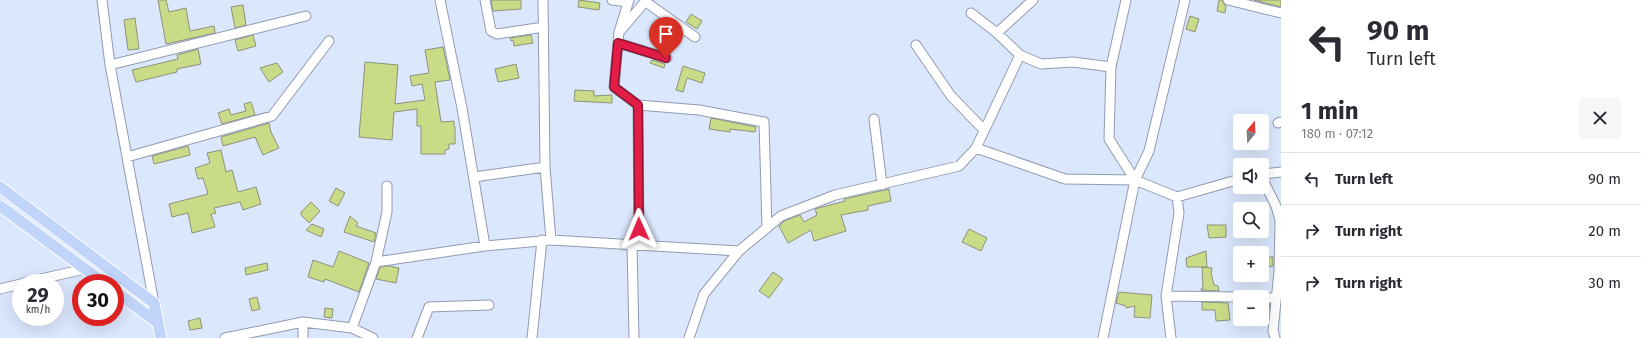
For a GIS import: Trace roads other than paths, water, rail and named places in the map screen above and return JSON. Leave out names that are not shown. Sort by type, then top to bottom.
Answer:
[{"type":"main road","points":[[0,187],[154,303],[161,338]]},
{"type":"main road","points":[[0,206],[92,274]]},
{"type":"main road","points":[[124,298],[158,323]]},
{"type":"street","points":[[102,0],[110,65],[154,303]]},
{"type":"street","points":[[440,0],[462,108],[485,246]]},
{"type":"street","points":[[485,0],[491,30],[494,33],[497,34],[544,27]]},
{"type":"street","points":[[532,338],[547,240],[543,0]]},
{"type":"street","points":[[612,0],[629,1],[619,32],[614,87],[638,105],[700,110],[764,122],[767,228]]},
{"type":"street","points":[[997,32],[1033,0]]},
{"type":"street","points":[[1126,0],[1111,67],[1109,139],[1135,180]]},
{"type":"street","points":[[1103,338],[1135,180],[1149,151],[1185,0]]},
{"type":"street","points":[[1228,0],[1281,13]]},
{"type":"street","points":[[619,32],[646,2],[695,36]]},
{"type":"street","points":[[971,13],[997,32],[1020,55],[1041,64],[1073,62],[1111,67]]},
{"type":"street","points":[[110,65],[306,16]]},
{"type":"street","points":[[127,157],[272,116],[329,41]]},
{"type":"street","points":[[618,43],[666,58]]},
{"type":"street","points":[[916,45],[951,96],[984,130]]},
{"type":"street","points":[[689,338],[704,294],[739,251],[781,216],[835,195],[960,166],[976,148],[1020,55]]},
{"type":"street","points":[[634,338],[638,105]]},
{"type":"street","points":[[874,119],[882,185]]},
{"type":"street","points":[[976,148],[1065,179],[1135,180],[1177,197],[1233,181]]},
{"type":"street","points":[[474,178],[545,167]]},
{"type":"street","points":[[1269,173],[1281,172]]},
{"type":"street","points":[[352,328],[376,262],[387,212],[387,186]]},
{"type":"street","points":[[1269,192],[1276,206],[1280,220],[1280,271],[1276,298],[1276,333]]},
{"type":"street","points":[[1171,338],[1166,296],[1179,213],[1177,197]]},
{"type":"street","points":[[376,262],[485,246],[547,240],[739,251]]},
{"type":"street","points":[[62,274],[85,269]]},
{"type":"street","points":[[0,289],[12,286]]},
{"type":"street","points":[[1166,296],[1233,297]]},
{"type":"street","points":[[1269,298],[1276,298]]},
{"type":"street","points":[[417,338],[429,307],[489,305]]},
{"type":"street","points":[[303,322],[303,338]]},
{"type":"street","points":[[225,338],[241,336],[303,322],[352,328],[373,338]]}]
